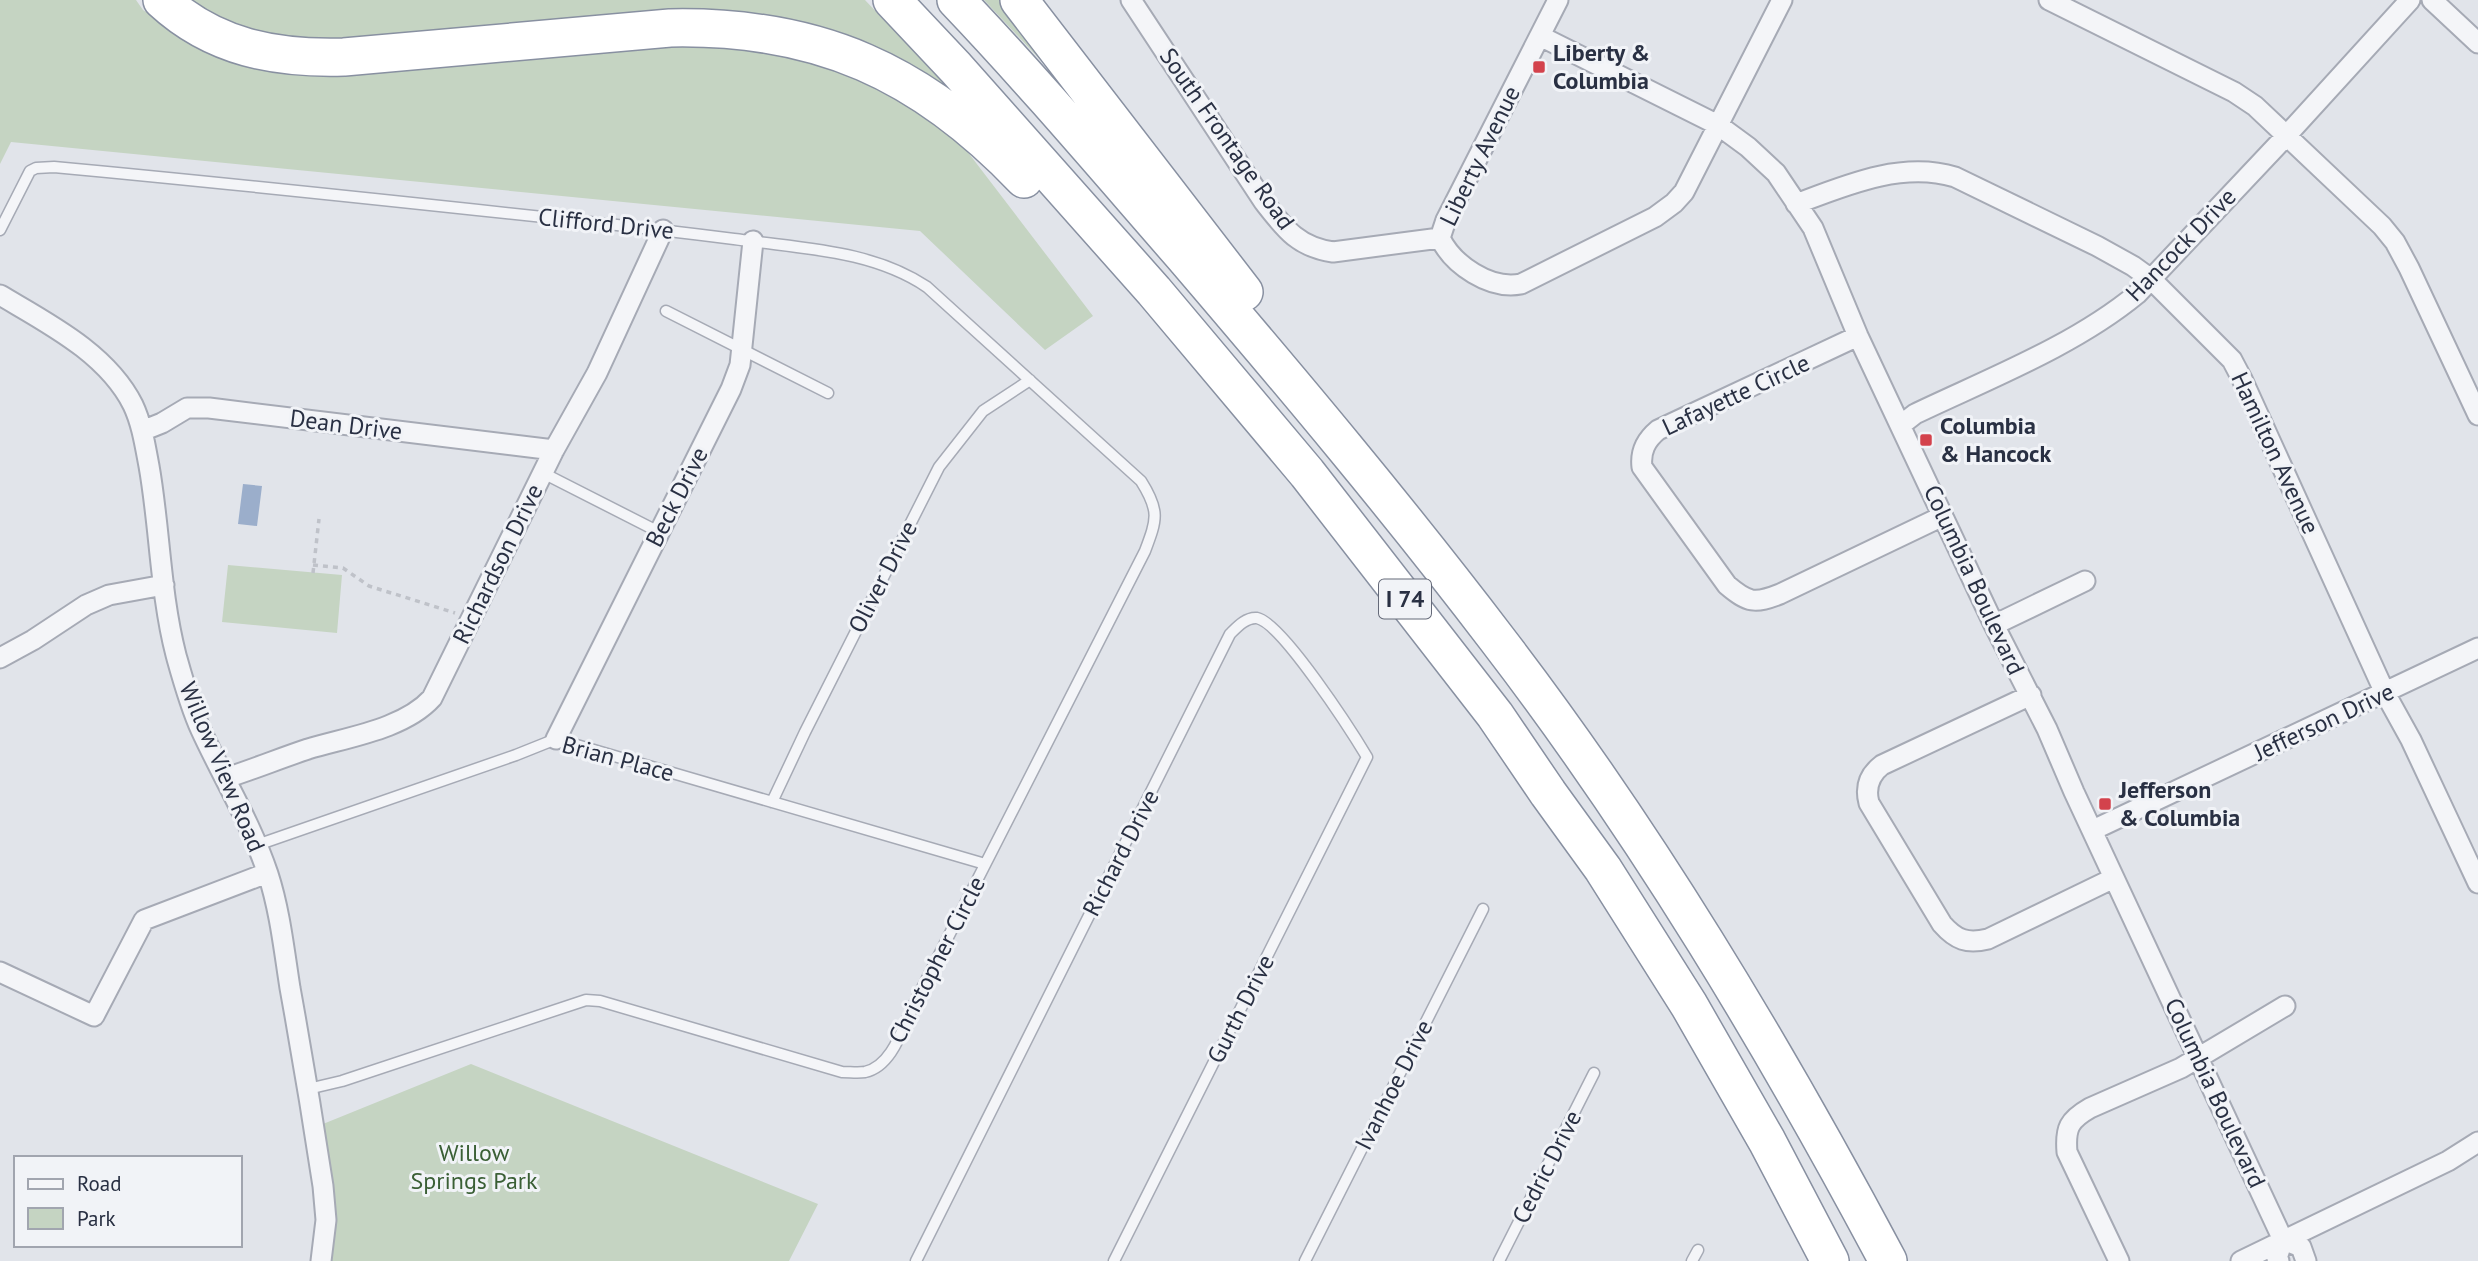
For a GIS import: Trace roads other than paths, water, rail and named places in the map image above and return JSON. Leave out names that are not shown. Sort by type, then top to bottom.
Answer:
[{"type":"highway","points":[[162,0],[192,23],[220,39],[275,55],[307,59],[708,27],[753,30],[797,38],[835,50],[885,72],[930,97],[1000,153],[1307,473]]},
{"type":"highway","name":"I 74","points":[[892,0],[1082,208],[1307,473],[1495,715],[1603,869],[1689,1005],[1767,1141],[1830,1261]]},
{"type":"highway","name":"I 74","points":[[956,0],[1092,151],[1271,358],[1499,641],[1591,768],[1717,961],[1827,1146],[1888,1261]]},
{"type":"highway","points":[[1019,0],[1267,322],[1372,481]]},
{"type":"street","name":"South Frontage Road","points":[[1131,0],[1264,202],[1283,227],[1298,240],[1317,249],[1334,252],[1440,238]]},
{"type":"street","name":"Liberty Avenue","points":[[1440,238],[1446,220],[1558,0]]},
{"type":"street","points":[[1440,238],[1454,258],[1478,275],[1511,286],[1521,284],[1655,217],[1684,192],[1782,0]]},
{"type":"street","points":[[2049,0],[2235,92],[2255,106],[2382,226],[2395,242],[2478,415]]},
{"type":"street","name":"Hancock Drive","points":[[1901,425],[1915,414],[2074,337],[2113,313],[2151,279],[2410,0]]},
{"type":"street","points":[[2432,0],[2478,43]]},
{"type":"street","name":"Columbia Boulevard","points":[[1540,36],[1718,125],[1748,147],[1776,173],[1812,228],[1858,336],[1994,625],[2031,695],[2283,1240],[2301,1247],[2306,1261]]},
{"type":"street","name":"Hamilton Avenue","points":[[1796,204],[1838,188],[1893,174],[1935,171],[1955,177],[2097,246],[2151,279],[2232,360],[2373,661],[2385,693],[2411,740],[2478,883]]},
{"type":"street","name":"Richardson Drive","points":[[226,778],[404,720],[422,709],[432,698],[542,473],[597,373],[663,230]]},
{"type":"street","name":"Beck Drive","points":[[556,739],[731,389],[740,365],[753,242]]},
{"type":"street","name":"Willow View Road","points":[[0,295],[66,336],[108,370],[133,406],[142,431],[175,651],[187,695],[200,730],[257,845],[275,899],[324,1186],[326,1220],[321,1261]]},
{"type":"street","name":"Lafayette Circle","points":[[1858,336],[1658,430],[1645,443],[1640,457],[1642,467],[1727,585],[1742,598],[1751,601],[1780,594],[1943,516]]},
{"type":"street","name":"Dean Drive","points":[[142,431],[187,408],[209,408],[554,450]]},
{"type":"street","points":[[1994,625],[2085,581]]},
{"type":"street","points":[[0,659],[86,604],[109,595],[164,585]]},
{"type":"street","name":"Jefferson Drive","points":[[2093,830],[2478,648]]},
{"type":"street","points":[[2031,695],[1882,765],[1867,785],[1869,803],[1942,923],[1951,934],[1963,941],[1973,943],[1988,939],[2114,878]]},
{"type":"street","points":[[0,972],[94,1016],[144,920],[267,873]]},
{"type":"street","points":[[2119,1261],[2067,1152],[2066,1135],[2069,1125],[2077,1115],[2181,1068],[2285,1006]]},
{"type":"street","points":[[2241,1261],[2448,1161],[2478,1142]]},
{"type":"street","points":[[2279,1261],[2277,1258],[2283,1240]]},
{"type":"lane","name":"Clifford Drive","points":[[0,230],[30,171],[54,167],[283,188],[663,230],[870,260],[910,275],[927,287],[1141,481],[1153,505]]},
{"type":"lane","points":[[666,311],[828,393]]},
{"type":"lane","name":"Oliver Drive","points":[[772,802],[939,467],[983,411],[1030,380]]},
{"type":"lane","points":[[542,473],[659,531]]},
{"type":"lane","name":"Christopher Circle","points":[[308,1088],[342,1081],[586,1000],[613,1005],[842,1072],[864,1072],[884,1061],[891,1052],[1145,551],[1156,524],[1153,505]]},
{"type":"lane","name":"Richard Drive","points":[[916,1261],[1230,634],[1251,618],[1259,618],[1269,624],[1341,715],[1367,757]]},
{"type":"lane","name":"Brian Place","points":[[257,845],[556,739],[985,864]]},
{"type":"lane","name":"Gurth Drive","points":[[1114,1261],[1367,757]]},
{"type":"lane","name":"Ivanhoe Drive","points":[[1305,1261],[1483,909]]},
{"type":"lane","name":"Cedric Drive","points":[[1499,1261],[1594,1073]]},
{"type":"lane","points":[[1692,1261],[1698,1250]]},
{"type":"water","points":[[243,484],[262,486],[257,526],[238,524]]},
{"type":"place","name":"Liberty & Columbia","points":[[1539,67]]},
{"type":"place","name":"Columbia & Hancock","points":[[1926,440]]},
{"type":"place","name":"Jefferson & Columbia","points":[[2105,804]]},
{"type":"park label","name":"Willow Springs Park","points":[[474,1167]]}]
